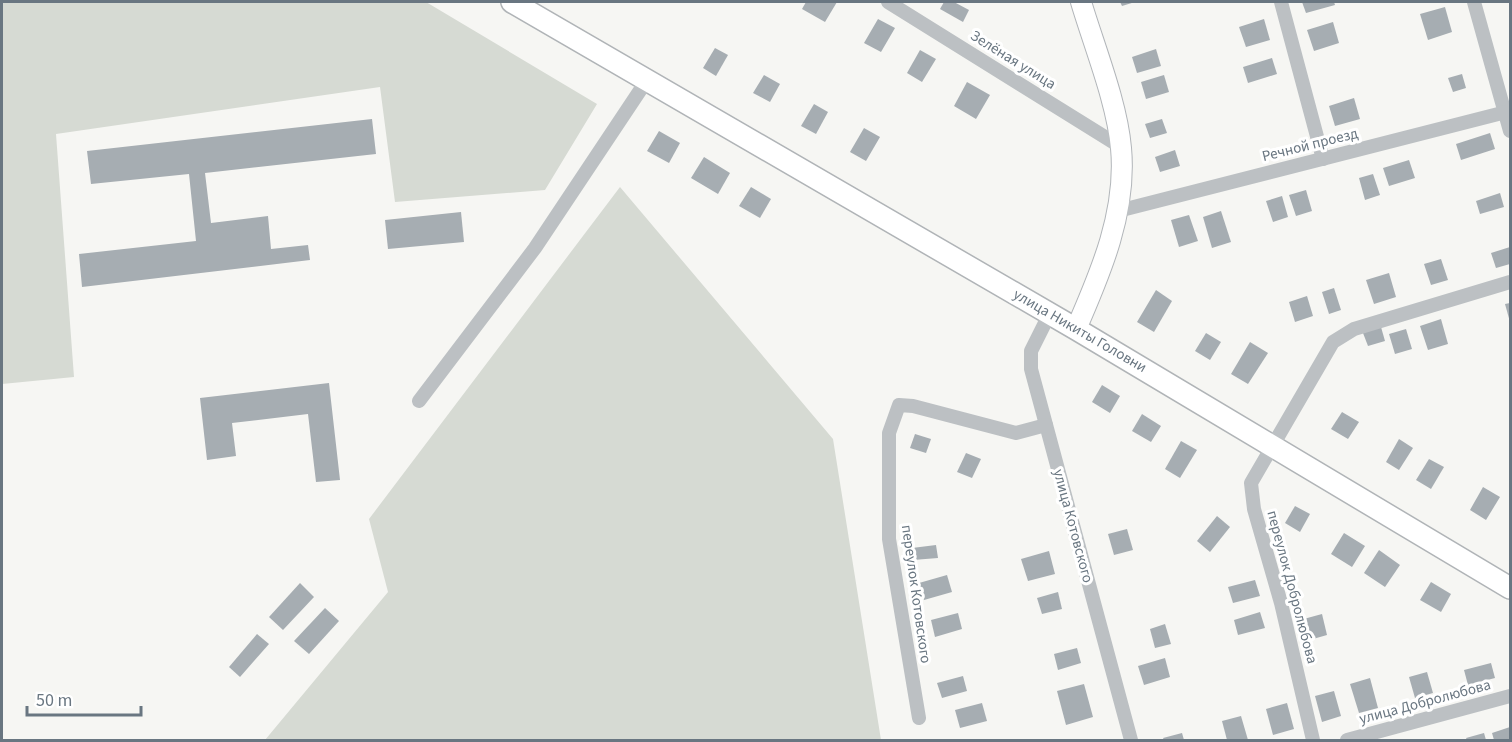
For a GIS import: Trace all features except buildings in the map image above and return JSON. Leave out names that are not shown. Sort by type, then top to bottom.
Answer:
[{"type":"main road","name":"улица Никиты Головни","points":[[512,2],[1076,328],[1510,588]]},
{"type":"street","name":"Зелёная улица","points":[[888,2],[1121,147]]},
{"type":"street","points":[[1076,328],[1099,276],[1118,211],[1122,177],[1121,147],[1116,116],[1081,2]]},
{"type":"street","points":[[1281,2],[1323,159]]},
{"type":"street","points":[[1474,2],[1508,111],[1510,131]]},
{"type":"street","points":[[419,401],[536,248],[647,80]]},
{"type":"street","name":"Речной проезд","points":[[1118,211],[1508,111]]},
{"type":"street","name":"переулок Добролюбова","points":[[1313,741],[1281,603],[1254,509],[1251,483],[1333,342],[1354,329],[1510,282]]},
{"type":"street","name":"улица Котовского","points":[[1050,313],[1031,351],[1031,369],[1131,741]]},
{"type":"street","name":"переулок Котовского","points":[[919,718],[889,539],[889,433],[899,405],[913,406],[1016,433],[1046,425]]},
{"type":"street","name":"улица Добролюбова","points":[[1347,741],[1510,696]]},
{"type":"shaded area","points":[[2,2],[426,2],[597,104],[545,190],[395,202],[380,87],[56,134],[74,377],[2,384]]},
{"type":"shaded area","points":[[620,187],[833,439],[881,740],[265,740],[388,592],[369,519]]}]
